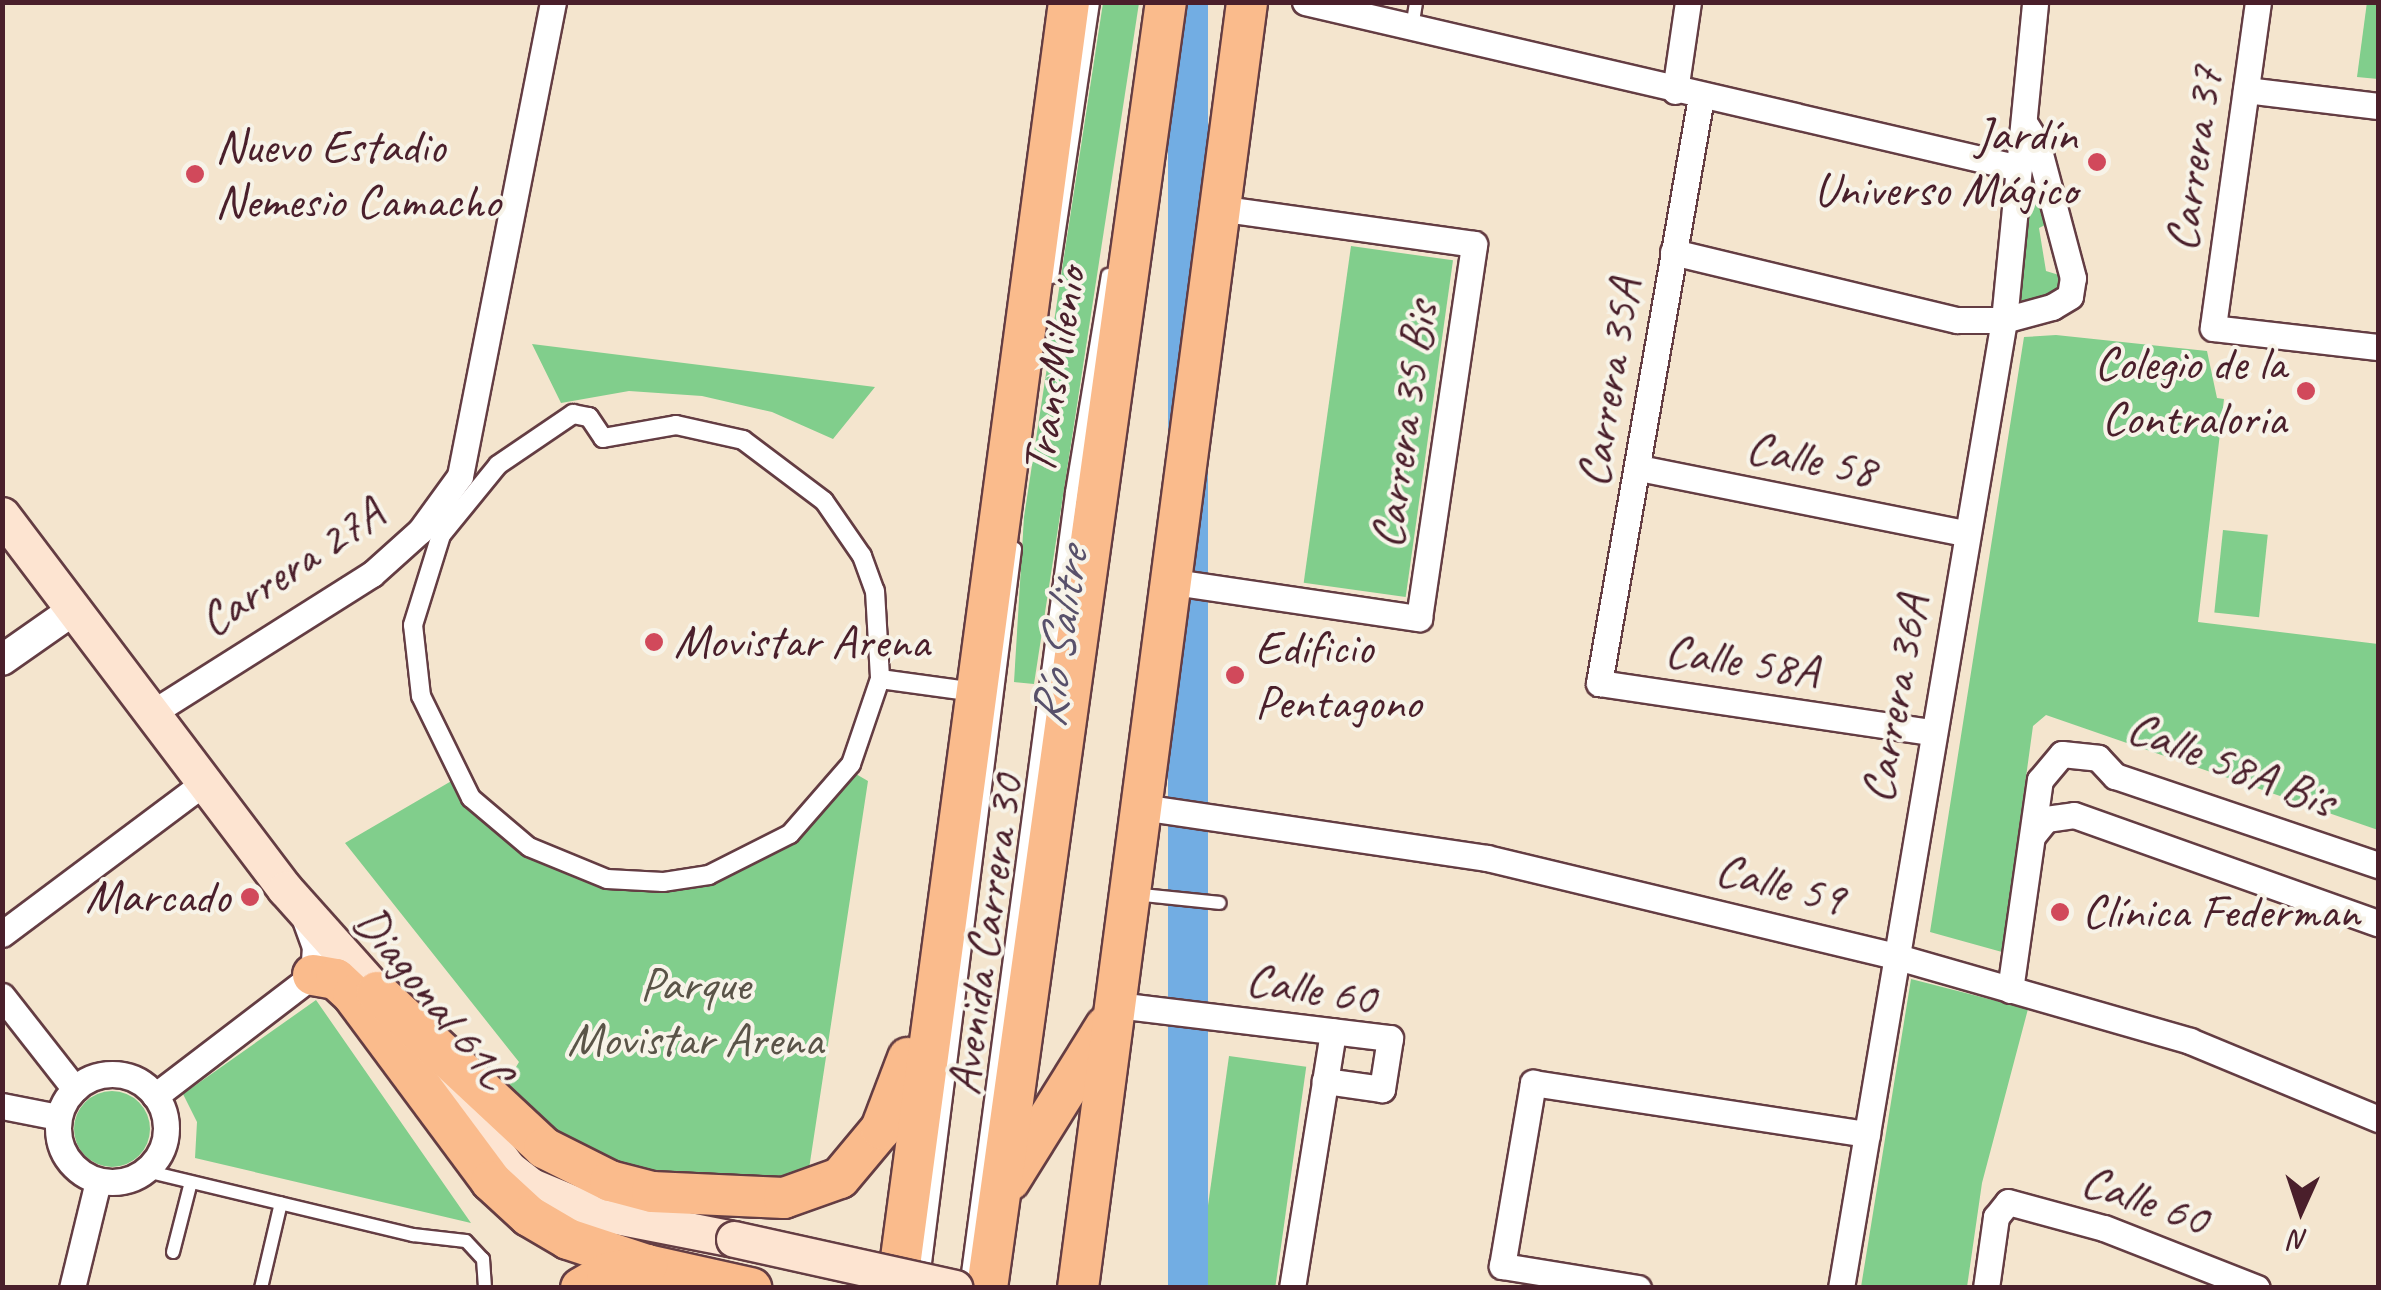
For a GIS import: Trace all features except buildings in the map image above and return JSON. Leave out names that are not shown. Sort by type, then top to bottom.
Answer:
[{"type":"highway","name":"Avenida Carrera 30","points":[[897,1288],[931,998],[1069,2]]},
{"type":"highway","name":"Avenida Carrera 30","points":[[987,1288],[1166,2]]},
{"type":"highway","points":[[1078,1288],[1131,894],[1167,582],[1247,2]]},
{"type":"highway","points":[[313,975],[336,978],[352,995],[512,1202],[568,1238],[648,1266],[752,1288]]},
{"type":"highway","points":[[377,992],[515,1126],[576,1168],[652,1192],[746,1198],[810,1193],[840,1178],[867,1152],[931,998]]},
{"type":"highway","points":[[994,1234],[1018,1160],[1089,1056],[1117,1005]]},
{"type":"highway","points":[[581,1288],[607,1273],[648,1266]]},
{"type":"main road","name":"Diagonal 61C","points":[[2,515],[301,910],[377,992],[493,1150],[531,1186],[591,1212],[955,1288]]},
{"type":"street","name":"Carrera 27A","points":[[152,712],[372,574],[420,531],[454,488],[469,446],[553,2]]},
{"type":"street","points":[[1305,2],[1414,15],[1701,97],[2020,168]]},
{"type":"street","points":[[1675,90],[1688,2]]},
{"type":"street","name":"Carrera 36A","points":[[1841,1288],[2004,320],[2036,2]]},
{"type":"street","name":"Carrera 37","points":[[2258,2],[2213,328],[2378,347]]},
{"type":"street","points":[[2246,90],[2378,106]]},
{"type":"street","name":"Carrera 35A","points":[[1599,683],[1701,97]]},
{"type":"street","name":"Carrera 36A","points":[[2004,320],[2070,296],[2073,278],[2037,143],[2024,124]]},
{"type":"street","name":"Carrera 35 Bis","points":[[1167,582],[1418,618],[1474,244],[1217,208]]},
{"type":"street","points":[[1673,252],[1957,320],[2004,320]]},
{"type":"street","points":[[589,417],[604,438],[651,426],[703,428],[778,461],[845,526],[876,591],[880,679],[852,764],[813,813],[778,842],[709,875],[664,882],[607,879],[529,847],[464,788],[421,696],[413,650],[416,604],[427,564],[460,507],[498,466],[558,420],[589,417]]},
{"type":"street","name":"Calle 58","points":[[1639,468],[1966,533]]},
{"type":"street","points":[[2,660],[72,610]]},
{"type":"street","points":[[880,679],[974,692]]},
{"type":"street","name":"Calle 58A","points":[[1599,683],[1932,732]]},
{"type":"street","name":"Calle 58A Bis","points":[[2034,834],[2040,780],[2062,754],[2098,758],[2115,776],[2378,866]]},
{"type":"street","points":[[2,934],[204,783]]},
{"type":"street","name":"Calle 59","points":[[1142,806],[1487,858],[1894,956],[2190,1040],[2378,1119]]},
{"type":"street","name":"Calle 58A Bis","points":[[2034,834],[2046,819],[2074,815],[2378,923]]},
{"type":"street","points":[[2010,990],[2034,834]]},
{"type":"street","points":[[156,1096],[313,975],[315,947],[301,910]]},
{"type":"street","points":[[2,996],[74,1088]]},
{"type":"street","name":"Calle 60","points":[[1117,1005],[1390,1038],[1382,1089],[1325,1081]]},
{"type":"street","points":[[1292,1288],[1332,1031]]},
{"type":"street","points":[[112,1074],[137,1080],[156,1096],[164,1110],[165,1144],[146,1171],[132,1180],[98,1181],[70,1164],[57,1134],[58,1118],[74,1088],[112,1074]]},
{"type":"street","points":[[1638,1288],[1502,1266],[1534,1083],[1867,1134]]},
{"type":"street","points":[[2,1106],[58,1118]]},
{"type":"street","points":[[72,1288],[98,1181]]},
{"type":"street","name":"Calle 60","points":[[1986,1288],[2002,1204],[2104,1228],[2257,1288]]},
{"type":"lane","name":"TransMilenio","points":[[1051,286],[1092,2]]},
{"type":"lane","name":"TransMilenio","points":[[966,1288],[1072,492],[1111,258]]},
{"type":"lane","name":"TransMilenio","points":[[1020,505],[1027,450]]},
{"type":"lane","name":"TransMilenio","points":[[922,1288],[1018,524]]},
{"type":"lane","points":[[1131,894],[1220,903]]},
{"type":"lane","points":[[146,1171],[466,1242],[483,1259],[485,1288]]},
{"type":"lane","points":[[173,1252],[192,1182]]},
{"type":"lane","points":[[261,1288],[281,1204]]},
{"type":"green space","points":[[2367,2],[2378,3],[2378,79],[2357,77]]},
{"type":"green space","points":[[1103,3],[1139,3],[1034,684],[1014,682],[1024,517]]},
{"type":"green space","points":[[2033,161],[2047,224],[2039,228],[2046,271],[2059,275],[2061,292],[2020,304]]},
{"type":"green space","points":[[1351,246],[1453,260],[1406,597],[1304,583]]},
{"type":"green space","points":[[2056,335],[2207,351],[2217,398],[2224,399],[2198,622],[2378,644],[2378,830],[2046,715],[2033,726],[2002,952],[1930,932],[2024,337]]},
{"type":"green space","points":[[532,344],[875,387],[833,439],[772,412],[702,396],[629,391],[561,403]]},
{"type":"green space","points":[[2223,530],[2268,535],[2259,617],[2214,613]]},
{"type":"green space","name":"Parque Movistar Arena","points":[[842,766],[868,781],[807,1182],[633,1176],[521,1112],[506,1084],[519,1062],[345,843],[460,776],[512,832],[608,875],[688,876],[764,848]]},
{"type":"green space","points":[[1911,979],[2028,1009],[1982,1183],[1967,1287],[1861,1287]]},
{"type":"green space","points":[[316,1000],[471,1223],[195,1158],[197,1122],[183,1094]]},
{"type":"green space","points":[[1229,1056],[1306,1067],[1275,1288],[1197,1287]]},
{"type":"green space","points":[[112,1091],[127,1093],[139,1102],[148,1114],[148,1144],[139,1156],[127,1165],[112,1167],[97,1165],[85,1156],[76,1144],[74,1129],[76,1114],[85,1102],[97,1093]]},
{"type":"water","points":[[1168,3],[1208,3],[1208,1288],[1168,1288]]},
{"type":"place","name":"Jardín Universo Mágico","points":[[2097,162]]},
{"type":"place","name":"Nuevo Estadio Nemesio Camacho","points":[[195,174]]},
{"type":"place","name":"Colegio de la Contraloria","points":[[2306,391]]},
{"type":"place","name":"Movistar Arena","points":[[654,642]]},
{"type":"place","name":"Edificio Pentagono","points":[[1235,675]]},
{"type":"place","name":"Marcado","points":[[250,897]]},
{"type":"place","name":"Clínica Federman","points":[[2060,912]]},
{"type":"water label","name":"Río Salitre","points":[[1059,638]]}]
